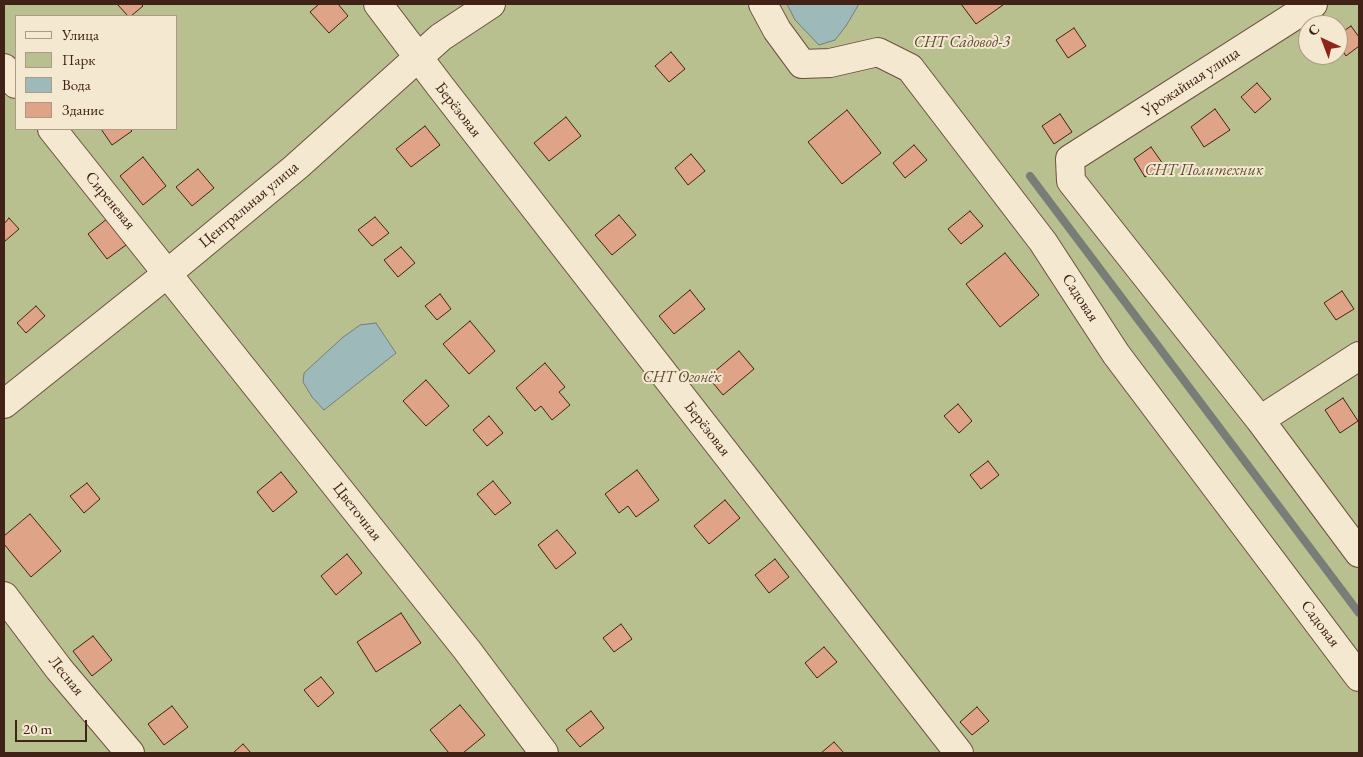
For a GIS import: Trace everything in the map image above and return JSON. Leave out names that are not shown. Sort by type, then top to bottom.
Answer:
[{"type":"street","name":"Берёзовая","points":[[378,4],[959,753]]},
{"type":"street","name":"Центральная улица","points":[[4,404],[168,273],[296,167],[441,37],[491,4]]},
{"type":"street","name":"Садовая","points":[[763,4],[778,30],[802,64],[830,63],[878,52],[910,68],[1043,242],[1116,354],[1359,677]]},
{"type":"street","name":"Урожайная улица","points":[[1260,420],[1071,181],[1070,159],[1312,4]]},
{"type":"street","points":[[4,68],[15,83]]},
{"type":"street","name":"Сиреневая","points":[[53,130],[168,273]]},
{"type":"street","name":"Цветочная","points":[[168,273],[466,650],[544,753]]},
{"type":"street","points":[[1359,356],[1260,420],[1359,553]]},
{"type":"street","name":"Лесная","points":[[4,596],[59,669],[130,753]]},
{"type":"green space","name":"СНТ Огонёк","points":[[4,4],[1359,4],[1359,753],[4,753]]},
{"type":"water","points":[[787,4],[859,4],[835,40],[819,45],[795,20]]},
{"type":"water","points":[[376,323],[396,353],[324,410],[312,397],[303,382],[304,373],[342,338],[360,325]]},
{"type":"building","points":[[117,4],[141,4],[143,6],[132,15],[127,15]]},
{"type":"building","points":[[319,4],[338,4],[348,16],[329,33],[310,12]]},
{"type":"building","points":[[961,4],[1001,4],[1003,5],[976,24]]},
{"type":"building","points":[[1351,26],[1359,37],[1359,46],[1348,54],[1348,28]]},
{"type":"building","points":[[1074,28],[1086,46],[1068,58],[1056,40]]},
{"type":"building","points":[[671,52],[685,69],[669,82],[655,66]]},
{"type":"building","points":[[1257,83],[1271,99],[1255,113],[1241,97]]},
{"type":"building","points":[[1215,109],[1230,130],[1204,147],[1191,127]]},
{"type":"building","points":[[847,110],[881,153],[842,184],[808,142]]},
{"type":"building","points":[[1060,114],[1072,132],[1054,144],[1042,126]]},
{"type":"building","points":[[566,117],[581,136],[549,161],[534,143]]},
{"type":"building","points":[[425,126],[440,145],[411,167],[396,149]]},
{"type":"building","points":[[102,130],[132,131],[112,145]]},
{"type":"building","points":[[914,145],[927,160],[905,178],[893,163]]},
{"type":"building","points":[[1151,147],[1163,164],[1145,177],[1134,159]]},
{"type":"building","points":[[691,154],[705,171],[688,185],[675,168]]},
{"type":"building","points":[[143,157],[166,186],[143,205],[120,176]]},
{"type":"building","points":[[198,169],[214,188],[192,206],[176,187]]},
{"type":"building","points":[[970,211],[983,226],[961,244],[948,229]]},
{"type":"building","points":[[619,215],[636,235],[612,255],[595,235]]},
{"type":"building","points":[[375,217],[389,233],[372,246],[358,230]]},
{"type":"building","points":[[9,218],[19,229],[4,242],[4,224]]},
{"type":"building","points":[[107,219],[126,245],[107,259],[88,234]]},
{"type":"building","points":[[401,247],[415,263],[398,277],[384,260]]},
{"type":"building","points":[[1005,253],[1039,295],[1000,327],[966,284]]},
{"type":"building","points":[[690,290],[705,309],[674,334],[659,316]]},
{"type":"building","points":[[1342,291],[1354,309],[1336,320],[1324,303]]},
{"type":"building","points":[[440,294],[451,309],[437,320],[425,306]]},
{"type":"building","points":[[36,306],[45,316],[26,333],[17,323]]},
{"type":"building","points":[[470,321],[495,351],[469,374],[443,344]]},
{"type":"building","points":[[739,351],[754,369],[723,395],[708,377]]},
{"type":"building","points":[[545,363],[565,387],[559,392],[570,405],[552,420],[541,406],[535,411],[516,388]]},
{"type":"building","points":[[426,380],[449,406],[426,426],[403,401]]},
{"type":"building","points":[[1343,398],[1358,421],[1340,433],[1325,410]]},
{"type":"building","points":[[958,404],[972,421],[959,433],[944,416]]},
{"type":"building","points":[[489,416],[503,433],[487,446],[473,430]]},
{"type":"building","points":[[988,461],[999,475],[981,489],[970,475]]},
{"type":"building","points":[[637,470],[659,500],[636,517],[628,506],[619,513],[605,494]]},
{"type":"building","points":[[281,472],[297,492],[273,512],[257,492]]},
{"type":"building","points":[[493,481],[511,503],[495,515],[477,494]]},
{"type":"building","points":[[87,483],[100,499],[84,513],[70,496]]},
{"type":"building","points":[[725,500],[740,518],[709,544],[694,526]]},
{"type":"building","points":[[30,514],[61,551],[31,577],[4,544],[4,536]]},
{"type":"building","points":[[557,530],[576,553],[556,569],[538,545]]},
{"type":"building","points":[[347,554],[362,573],[336,595],[321,576]]},
{"type":"building","points":[[775,559],[789,577],[769,593],[755,575]]},
{"type":"building","points":[[401,613],[421,643],[376,672],[357,642]]},
{"type":"building","points":[[621,624],[632,639],[614,652],[603,638]]},
{"type":"building","points":[[93,636],[112,660],[92,676],[73,651]]},
{"type":"building","points":[[824,647],[837,662],[817,678],[805,663]]},
{"type":"building","points":[[321,677],[334,693],[318,707],[304,690]]},
{"type":"building","points":[[460,705],[485,735],[463,753],[449,753],[430,730]]},
{"type":"building","points":[[172,706],[188,727],[164,745],[148,724]]},
{"type":"building","points":[[977,707],[989,721],[972,735],[960,722]]},
{"type":"building","points":[[591,711],[604,728],[580,747],[566,730]]},
{"type":"building","points":[[834,742],[844,753],[821,753]]},
{"type":"building","points":[[243,744],[251,753],[233,753]]},
{"type":"waterway","points":[[1030,176],[1359,613]]},
{"type":"park label","name":"СНТ Садовод-3","points":[[962,43]]},
{"type":"park label","name":"СНТ Политехник","points":[[1204,171]]}]
